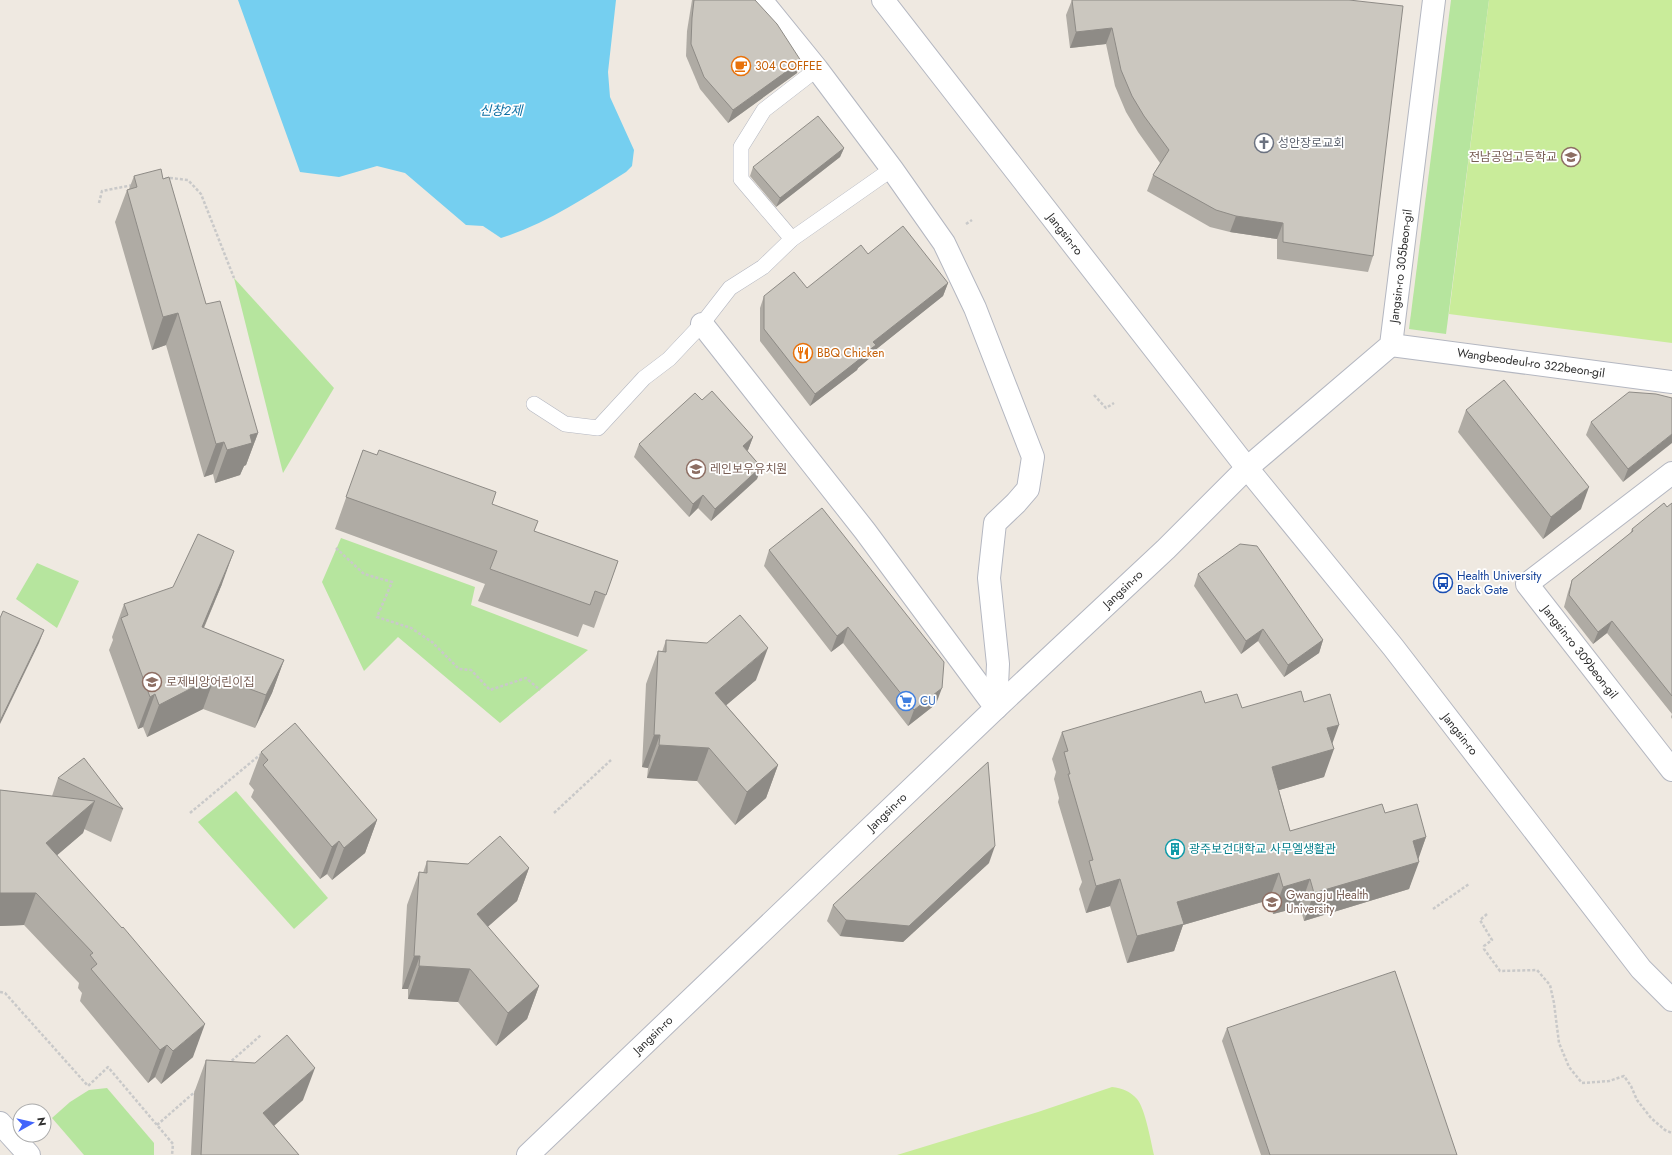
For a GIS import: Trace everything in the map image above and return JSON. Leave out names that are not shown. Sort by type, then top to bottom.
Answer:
[{"type":"street","points":[[761,0],[817,69],[892,169],[944,243],[975,308],[1033,457],[1028,489],[995,523],[989,578],[998,664],[996,708]]},
{"type":"street","name":"Jangsin-ro","points":[[883,0],[1247,468],[1393,648],[1640,970],[1672,1000]]},
{"type":"street","name":"Jangsin-ro 305beon-gil","points":[[1391,345],[1434,0]]},
{"type":"street","points":[[702,324],[865,531],[996,708]]},
{"type":"street","points":[[1247,468],[1391,345]]},
{"type":"street","name":"Wangbeodeul-ro 322beon-gil","points":[[1391,345],[1672,382]]},
{"type":"street","name":"Jangsin-ro","points":[[528,1155],[996,708],[1166,549],[1247,468]]},
{"type":"street","name":"Jangsin-ro 309beon-gil","points":[[1672,473],[1527,584],[1672,770]]},
{"type":"street","points":[[0,1123],[29,1155]]},
{"type":"lane","points":[[792,239],[740,179],[742,147],[764,110],[817,69]]},
{"type":"lane","points":[[534,404],[565,424],[598,428],[644,378],[669,359],[702,324],[730,288],[763,267],[792,239],[892,169]]},
{"type":"path","points":[[155,180],[170,178],[188,180],[201,194],[234,278]]},
{"type":"path","points":[[99,204],[102,191],[139,183]]},
{"type":"path","points":[[1094,395],[1106,408],[1114,403]]},
{"type":"path","points":[[336,548],[364,574],[392,582],[377,617],[411,628],[432,642],[459,669],[471,670],[490,690],[526,678],[540,690]]},
{"type":"path","points":[[190,813],[262,753]]},
{"type":"path","points":[[554,814],[611,760]]},
{"type":"path","points":[[1433,909],[1469,884]]},
{"type":"path","points":[[1488,914],[1480,920],[1492,940],[1484,946],[1484,949],[1500,971],[1537,970],[1550,985],[1559,1043],[1569,1067],[1582,1083],[1609,1081],[1624,1076],[1631,1086],[1637,1100],[1651,1118],[1665,1130],[1672,1133]]},
{"type":"path","points":[[0,992],[5,993],[88,1086],[108,1067],[173,1144],[172,1155]]},
{"type":"path","points":[[226,1065],[261,1035]]},
{"type":"path","points":[[157,1125],[203,1085]]},
{"type":"green space","points":[[1451,0],[1489,0],[1446,334],[1409,329]]},
{"type":"green space","name":"전남공업고등학교","points":[[1489,0],[1672,0],[1672,343],[1449,314]]},
{"type":"green space","points":[[234,278],[334,388],[283,473]]},
{"type":"green space","points":[[341,538],[475,587],[471,605],[588,650],[500,723],[398,637],[364,671],[322,582]]},
{"type":"green space","points":[[37,563],[79,581],[57,628],[16,599]]},
{"type":"green space","points":[[236,791],[328,898],[294,929],[198,822]]},
{"type":"green space","points":[[1112,1087],[1129,1092],[1140,1103],[1154,1155],[897,1155],[1038,1112]]},
{"type":"green space","points":[[107,1088],[154,1143],[154,1155],[84,1155],[52,1118],[70,1102],[89,1090]]},
{"type":"water","name":"신창2제","points":[[238,0],[616,0],[608,72],[610,97],[634,150],[632,166],[626,172],[550,218],[501,238],[483,226],[466,225],[405,173],[377,166],[339,177],[300,172]]},
{"type":"building","name":"304 COFFEE","points":[[694,0],[755,0],[777,24],[801,61],[733,110],[704,77],[691,44]]},
{"type":"building","name":"성안장로교회","points":[[1072,0],[1349,0],[1403,6],[1373,256],[1283,242],[1283,223],[1236,216],[1216,210],[1153,175],[1169,150],[1144,116],[1132,96],[1121,70],[1112,28],[1076,32]]},
{"type":"building","points":[[818,116],[844,148],[780,198],[753,167]]},
{"type":"building","points":[[161,169],[163,179],[169,177],[206,304],[220,301],[258,433],[250,435],[252,443],[227,450],[224,442],[216,444],[178,313],[163,317],[127,190],[137,187],[134,176]]},
{"type":"building","points":[[903,226],[948,283],[873,342],[876,345],[815,394],[764,329],[764,296],[794,272],[807,288],[861,245],[868,254]]},
{"type":"building","points":[[1504,380],[1589,487],[1551,517],[1466,410]]},
{"type":"building","name":"레인보우유치원","points":[[712,391],[753,437],[743,446],[761,467],[715,509],[703,495],[693,504],[639,444],[695,393],[702,400]]},
{"type":"building","points":[[1629,392],[1656,394],[1672,398],[1672,434],[1628,469],[1591,422]]},
{"type":"building","points":[[363,450],[377,455],[379,450],[496,492],[492,504],[538,521],[534,531],[618,561],[606,595],[595,591],[590,605],[490,569],[497,551],[346,497]]},
{"type":"building","points":[[1664,503],[1667,507],[1672,503],[1672,696],[1612,621],[1598,632],[1569,595],[1572,580],[1633,531],[1632,529]]},
{"type":"building","points":[[822,508],[944,662],[942,688],[914,710],[848,627],[837,636],[769,550]]},
{"type":"building","points":[[198,534],[234,551],[202,627],[284,660],[266,695],[215,676],[159,705],[155,694],[150,697],[121,618],[128,615],[124,604],[173,587]]},
{"type":"building","points":[[1240,544],[1257,546],[1323,640],[1288,665],[1263,629],[1246,641],[1198,574]]},
{"type":"building","points":[[3,611],[44,630],[0,721],[0,618]]},
{"type":"building","points":[[740,615],[768,648],[715,693],[778,765],[747,792],[709,748],[659,745],[660,735],[654,735],[658,651],[666,652],[666,640],[707,643]]},
{"type":"building","name":"광주보건대학교 사무엘생활관","points":[[1201,691],[1205,703],[1237,694],[1242,708],[1301,691],[1304,702],[1330,694],[1339,725],[1327,728],[1334,749],[1272,767],[1290,831],[1382,804],[1385,813],[1417,804],[1426,837],[1413,841],[1419,862],[1314,893],[1310,879],[1283,887],[1279,873],[1177,902],[1184,924],[1137,936],[1120,879],[1096,886],[1089,861],[1093,860],[1068,774],[1070,774],[1064,752],[1068,751],[1062,732]]},
{"type":"building","points":[[295,723],[377,820],[344,848],[339,841],[332,847],[263,765],[268,760],[261,752]]},
{"type":"building","points":[[84,758],[123,809],[58,778]]},
{"type":"building","points":[[988,762],[995,846],[909,926],[846,920],[833,905]]},
{"type":"building","points":[[0,790],[95,801],[46,843],[122,928],[123,927],[205,1024],[173,1051],[167,1045],[160,1050],[91,969],[97,964],[90,955],[93,953],[36,893],[0,893]]},
{"type":"building","points":[[500,836],[529,868],[477,914],[539,986],[508,1013],[470,969],[419,966],[420,956],[414,956],[419,872],[427,873],[427,861],[468,864]]},
{"type":"building","points":[[1395,971],[1457,1155],[1270,1155],[1227,1028]]},
{"type":"building","points":[[287,1035],[315,1068],[263,1113],[299,1155],[201,1155],[206,1060],[255,1063]]},
{"type":"place","name":"304 COFFEE","points":[[741,66]]},
{"type":"place","name":"성안장로교회","points":[[1264,143]]},
{"type":"place","name":"전남공업고등학교","points":[[1571,157]]},
{"type":"place","name":"BBQ Chicken","points":[[803,353]]},
{"type":"place","name":"레인보우유치원","points":[[696,469]]},
{"type":"place","name":"Health University Back Gate","points":[[1443,583]]},
{"type":"place","name":"로제비앙어린이집","points":[[152,682]]},
{"type":"place","name":"CU","points":[[906,701]]},
{"type":"place","name":"광주보건대학교 사무엘생활관","points":[[1175,849]]},
{"type":"place","name":"Gwangju Health University","points":[[1272,902]]}]
